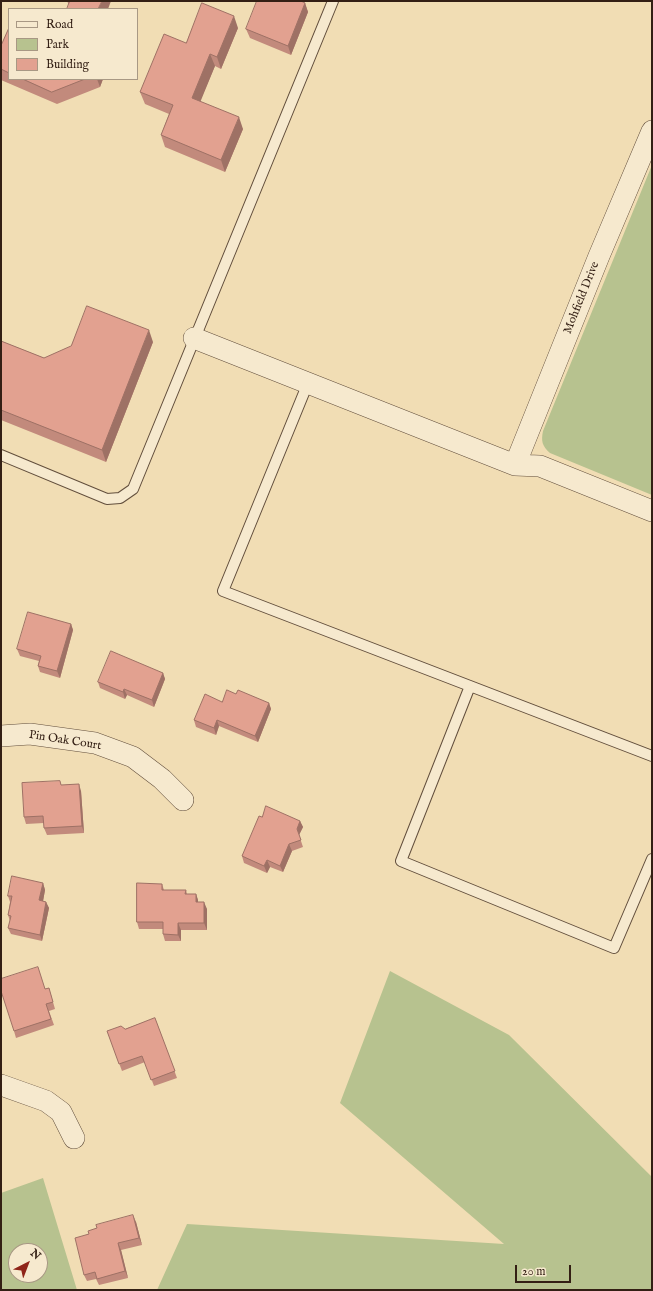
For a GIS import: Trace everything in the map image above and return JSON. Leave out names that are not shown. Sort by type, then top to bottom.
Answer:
[{"type":"street","name":"Mohfield Drive","points":[[515,465],[599,256],[652,131]]},
{"type":"street","points":[[194,338],[515,465],[540,466],[652,511]]},
{"type":"street","name":"Pin Oak Court","points":[[1,736],[30,734],[94,743],[133,758],[162,779],[183,800]]},
{"type":"street","points":[[1,1085],[46,1101],[56,1108],[61,1112],[74,1138]]},
{"type":"lane","points":[[1,455],[105,498],[115,500],[125,496],[135,487],[194,338],[333,1]]},
{"type":"lane","points":[[308,383],[223,591],[652,756]]},
{"type":"lane","points":[[470,686],[401,861],[614,948],[652,859]]},
{"type":"green space","points":[[652,165],[652,495],[550,453],[545,448],[542,438],[543,431]]},
{"type":"green space","points":[[390,971],[509,1035],[652,1177],[652,1290],[157,1290],[187,1224],[504,1244],[340,1103]]},
{"type":"green space","points":[[43,1178],[77,1290],[1,1290],[1,1193]]},
{"type":"building","points":[[70,1],[102,1],[98,8],[67,8]]},
{"type":"building","points":[[257,1],[301,1],[305,3],[288,46],[246,29]]},
{"type":"building","points":[[202,3],[234,16],[217,57],[210,54],[192,98],[239,117],[221,160],[161,135],[173,105],[140,92],[164,34],[186,43]]},
{"type":"building","points":[[8,30],[8,72],[1,69],[1,46]]},
{"type":"building","points":[[25,80],[82,80],[52,92]]},
{"type":"building","points":[[87,306],[149,330],[102,450],[1,410],[1,341],[44,358],[71,346]]},
{"type":"building","points":[[28,612],[71,624],[57,671],[38,666],[41,656],[17,649]]},
{"type":"building","points":[[111,651],[163,673],[152,700],[124,689],[123,692],[98,682]]},
{"type":"building","points":[[227,690],[236,694],[238,690],[269,703],[255,736],[217,720],[214,728],[194,720],[205,694],[222,702]]},
{"type":"building","points":[[60,781],[61,785],[79,784],[82,826],[44,828],[43,816],[24,817],[22,783]]},
{"type":"building","points":[[266,806],[300,821],[297,829],[301,840],[289,844],[280,866],[267,860],[264,866],[242,856],[259,816],[262,817]]},
{"type":"building","points":[[12,876],[43,883],[39,900],[46,902],[40,935],[8,928],[11,916],[8,915],[12,896],[8,896]]},
{"type":"building","points":[[137,883],[162,884],[162,890],[186,890],[185,894],[196,894],[196,902],[204,902],[204,923],[178,923],[178,935],[163,934],[163,922],[137,922]]},
{"type":"building","points":[[38,967],[45,989],[49,988],[53,1002],[46,1004],[51,1019],[14,1031],[1,991],[1,979]]},
{"type":"building","points":[[155,1018],[175,1071],[151,1080],[142,1056],[119,1064],[107,1031],[121,1026],[125,1029]]},
{"type":"building","points":[[133,1215],[139,1238],[118,1243],[125,1271],[97,1279],[95,1272],[84,1275],[75,1238],[89,1234],[88,1231],[97,1228],[96,1225]]}]
